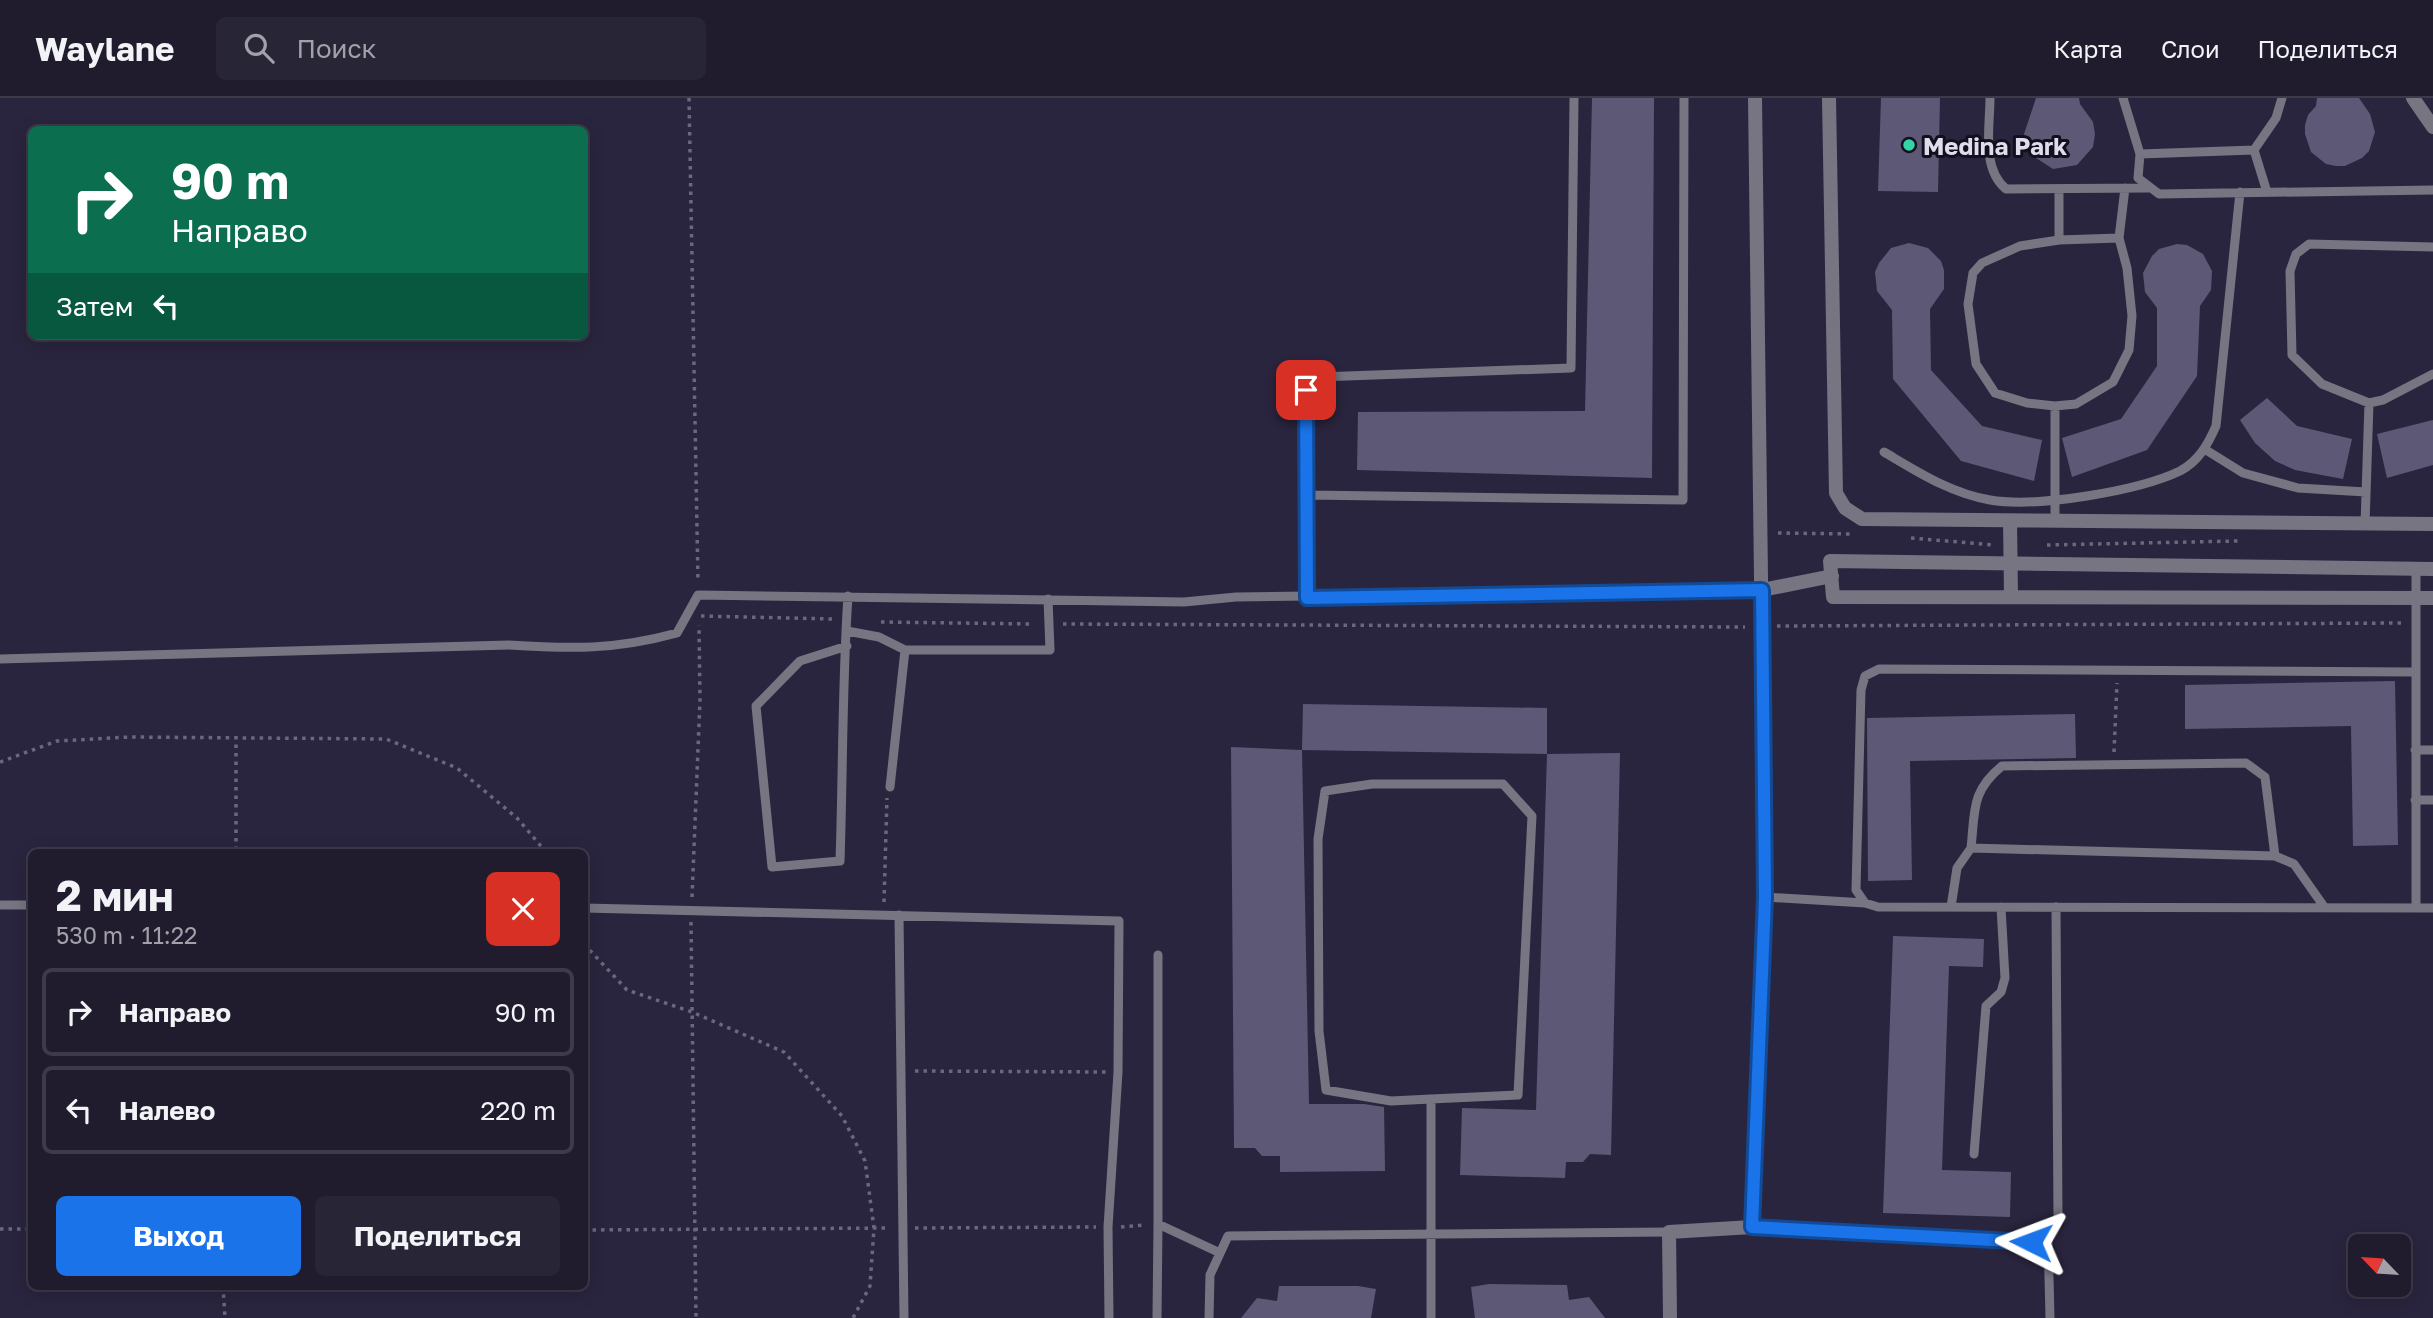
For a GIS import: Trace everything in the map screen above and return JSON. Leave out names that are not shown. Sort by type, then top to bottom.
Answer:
[{"type":"street","points":[[1670,1318],[1669,1231],[1752,1227],[1765,897],[1755,98]]},
{"type":"street","points":[[1829,98],[1836,493],[1845,508],[1862,519],[2433,524]]},
{"type":"street","points":[[2413,98],[2433,127]]},
{"type":"street","points":[[2010,521],[2011,595]]},
{"type":"street","points":[[2433,569],[2009,566],[1830,561],[1833,597],[2011,595],[2433,598]]},
{"type":"street","points":[[1762,590],[1832,576]]},
{"type":"lane","points":[[1307,598],[1306,390],[1319,377],[1571,368],[1574,98]]},
{"type":"lane","points":[[1307,495],[1683,500],[1684,98]]},
{"type":"lane","points":[[1990,98],[1990,168],[1997,182],[2006,189],[2148,188]]},
{"type":"lane","points":[[2123,98],[2140,154],[2138,178],[2148,188],[2160,194],[2433,190]]},
{"type":"lane","points":[[2254,150],[2276,118],[2282,98]]},
{"type":"lane","points":[[2140,154],[2254,150]]},
{"type":"lane","points":[[2254,150],[2267,192]]},
{"type":"lane","points":[[2119,238],[2059,240],[2020,246],[1982,263],[1973,273],[1968,304],[1976,364],[1995,393],[2027,403],[2055,406],[2076,404],[2113,382],[2129,350],[2132,316],[2119,238],[2125,188]]},
{"type":"lane","points":[[2059,189],[2059,240]]},
{"type":"lane","points":[[1884,452],[1942,487],[1992,501],[2107,494],[2181,470],[2206,450],[2216,426],[2221,401],[2240,192]]},
{"type":"lane","points":[[2433,247],[2309,244],[2296,254],[2290,271],[2292,355],[2322,384],[2369,403],[2383,400],[2433,374]]},
{"type":"lane","points":[[2365,525],[2369,403]]},
{"type":"lane","points":[[2055,406],[2055,521]]},
{"type":"lane","points":[[2206,450],[2243,473],[2298,488],[2366,492]]},
{"type":"lane","points":[[2416,569],[2416,908]]},
{"type":"lane","points":[[0,659],[509,645],[585,649],[637,644],[677,633],[698,595],[1184,602],[1236,597],[1762,590]]},
{"type":"lane","points":[[847,646],[800,661],[756,706],[772,867],[841,861],[847,646],[847,631],[848,609],[848,596]]},
{"type":"lane","points":[[847,631],[880,637],[905,650],[1050,650],[1048,599]]},
{"type":"lane","points":[[890,787],[905,650]]},
{"type":"lane","points":[[1866,903],[1856,890],[1861,690],[1866,676],[1879,669],[2414,672]]},
{"type":"lane","points":[[2415,750],[2433,750]]},
{"type":"lane","points":[[1951,907],[1957,869],[1971,848],[1977,793],[1986,779],[2002,766],[2246,763],[2265,777],[2275,856]]},
{"type":"lane","points":[[1372,783],[1503,785],[1532,816],[1518,1095],[1431,1099],[1391,1101],[1326,1090],[1319,1031],[1318,839],[1325,791],[1372,783]]},
{"type":"lane","points":[[2415,800],[2433,800]]},
{"type":"lane","points":[[1971,848],[2275,856],[2294,864],[2325,908]]},
{"type":"lane","points":[[1765,897],[1866,903],[1878,907],[2433,908]]},
{"type":"lane","points":[[0,905],[28,905]]},
{"type":"lane","points":[[588,908],[1119,921],[1118,1072],[1108,1227],[1109,1318]]},
{"type":"lane","points":[[1974,1154],[1986,1006],[2001,992],[2005,978],[2001,908]]},
{"type":"lane","points":[[2050,1318],[2048,1236],[2058,1218],[2056,908]]},
{"type":"lane","points":[[899,915],[905,1228],[904,1318]]},
{"type":"lane","points":[[1157,1318],[1158,956]]},
{"type":"lane","points":[[1430,1318],[1431,1099]]},
{"type":"lane","points":[[1158,1224],[1219,1252]]},
{"type":"lane","points":[[1752,1227],[2031,1242],[2048,1236]]},
{"type":"lane","points":[[1209,1318],[1210,1275],[1228,1236],[1669,1231]]},
{"type":"path","points":[[689,98],[700,700],[691,909],[696,1318]]},
{"type":"path","points":[[699,616],[835,619],[839,610],[848,609]]},
{"type":"path","points":[[872,622],[1762,627],[2415,623]]},
{"type":"path","points":[[2114,765],[2118,670]]},
{"type":"path","points":[[236,736],[236,849]]},
{"type":"path","points":[[0,762],[57,741],[236,736],[386,739],[457,768],[517,818],[543,849]]},
{"type":"path","points":[[884,914],[884,806],[890,787]]},
{"type":"path","points":[[588,948],[627,990],[692,1012],[784,1052],[842,1116],[865,1161],[874,1228],[870,1286],[853,1318]]},
{"type":"path","points":[[902,1071],[1118,1072]]},
{"type":"path","points":[[588,1230],[1108,1227],[1158,1224]]},
{"type":"path","points":[[0,1229],[28,1229]]},
{"type":"path","points":[[223,1290],[225,1318]]},
{"type":"building","points":[[1592,98],[1654,98],[1652,478],[1357,470],[1358,412],[1585,411]]},
{"type":"building","name":"Medina Park","points":[[1881,98],[1940,98],[1938,192],[1878,191]]},
{"type":"building","points":[[2036,98],[2079,98],[2080,104],[2093,122],[2095,134],[2093,147],[2077,165],[2053,169],[2033,156],[2024,134]]},
{"type":"building","points":[[2317,98],[2359,98],[2370,114],[2375,132],[2369,151],[2362,158],[2345,166],[2336,166],[2326,164],[2311,152],[2305,125],[2308,115],[2316,106]]},
{"type":"building","points":[[1909,243],[1928,248],[1941,261],[1944,270],[1944,289],[1930,309],[1931,370],[1982,426],[2042,440],[2034,481],[1961,461],[1893,379],[1892,310],[1877,291],[1875,272],[1891,248]]},
{"type":"building","points":[[2177,244],[2187,245],[2203,254],[2212,271],[2211,290],[2200,306],[2197,376],[2147,450],[2072,477],[2062,438],[2121,419],[2157,366],[2157,308],[2145,292],[2143,273],[2159,249]]},
{"type":"building","points":[[2267,398],[2297,426],[2352,439],[2343,479],[2295,470],[2275,461],[2255,443],[2240,420]]},
{"type":"building","points":[[2433,420],[2433,465],[2387,478],[2377,434]]},
{"type":"building","points":[[2395,681],[2398,845],[2353,846],[2351,726],[2185,729],[2185,685]]},
{"type":"building","points":[[1303,704],[1547,708],[1547,754],[1302,750]]},
{"type":"building","points":[[2075,714],[2076,758],[1910,761],[1912,880],[1868,881],[1867,718]]},
{"type":"building","points":[[1231,747],[1302,750],[1309,1104],[1364,1104],[1384,1107],[1385,1171],[1280,1172],[1280,1156],[1262,1156],[1255,1148],[1234,1148]]},
{"type":"building","points":[[1620,753],[1611,1155],[1590,1154],[1583,1162],[1566,1162],[1565,1178],[1460,1175],[1462,1108],[1536,1110],[1547,754]]},
{"type":"building","points":[[1893,936],[1984,939],[1983,967],[1949,966],[1942,1170],[2011,1172],[2010,1217],[1883,1213]]},
{"type":"building","points":[[1489,1284],[1567,1285],[1569,1300],[1589,1297],[1605,1318],[1475,1318],[1471,1287]]},
{"type":"building","points":[[1279,1286],[1358,1286],[1376,1289],[1371,1318],[1241,1318],[1257,1298],[1277,1301]]},
{"type":"place","name":"Medina Park","points":[[1909,145]]},
{"type":"route","points":[[1306,390],[1307,598],[1762,590],[1765,897],[1752,1227],[2031,1242]]}]
